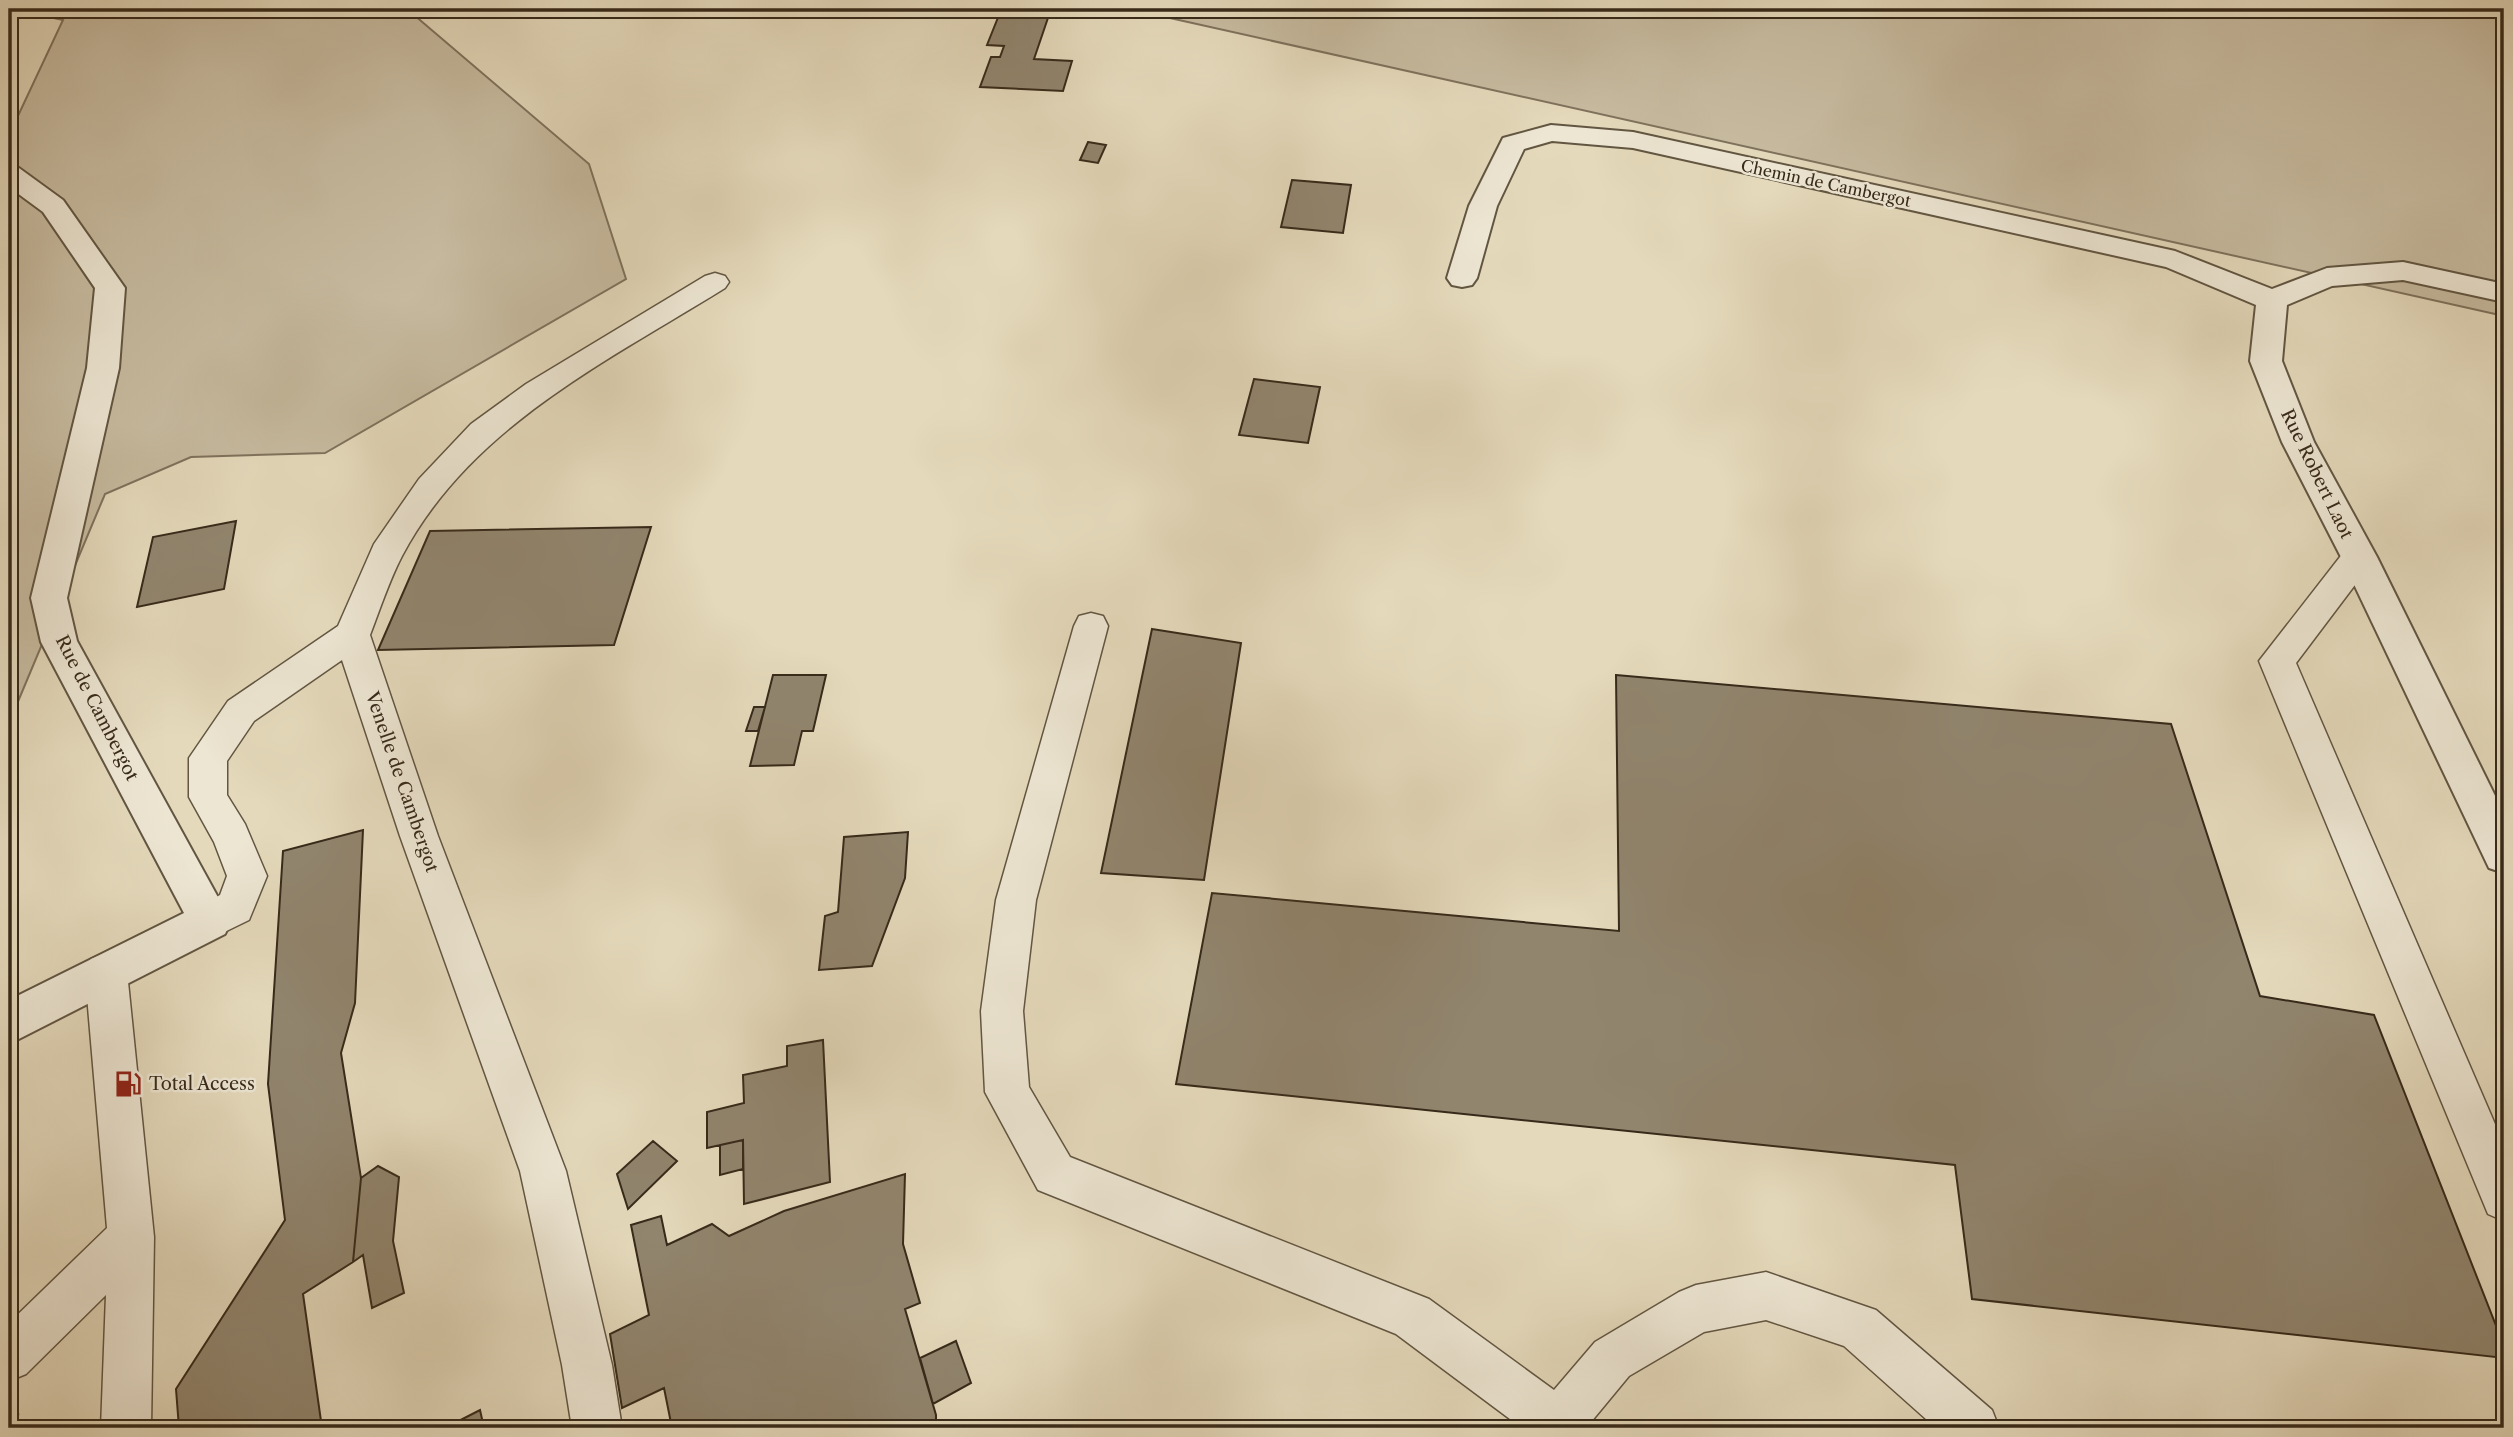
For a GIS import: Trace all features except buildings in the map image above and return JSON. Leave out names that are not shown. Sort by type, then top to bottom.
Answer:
[{"type":"street","name":"Chemin de Cambergot","points":[[1462,278],[1482,206],[1513,145],[1551,133],[1633,140],[2175,260],[2272,300]]},
{"type":"street","name":"Rue de Cambergot","points":[[9,174],[53,206],[110,288],[103,368],[49,598],[59,642],[210,922]]},
{"type":"street","points":[[2272,300],[2327,277],[2403,271],[2504,293]]},
{"type":"street","name":"Rue Robert Laot","points":[[2272,300],[2266,361],[2298,442],[2359,557],[2504,855]]},
{"type":"street","points":[[9,1023],[210,922]]},
{"type":"lane","points":[[210,922],[235,907],[247,876],[231,836],[208,797],[208,758],[241,711],[352,635],[386,553],[430,487],[482,432],[537,391],[715,282]]},
{"type":"lane","points":[[2359,557],[2277,661],[2504,1198]]},
{"type":"lane","points":[[1091,626],[1016,900],[1002,1011],[1007,1093],[1054,1174],[1412,1316],[1555,1426],[1612,1359],[1696,1309],[1766,1296],[1859,1327],[1975,1428]]},
{"type":"lane","name":"Venelle de Cambergot","points":[[352,635],[419,836],[543,1171],[587,1365],[597,1428]]},
{"type":"lane","points":[[106,972],[131,1237],[126,1428]]},
{"type":"lane","points":[[9,1357],[131,1237]]},
{"type":"shaded area","points":[[12,9],[407,9],[589,164],[626,279],[325,453],[191,457],[105,494],[9,723],[9,135],[63,20]]},
{"type":"shaded area","points":[[1142,9],[2504,9],[2504,316],[1152,14]]},
{"type":"place","name":"Total Access","points":[[128,1084]]}]
